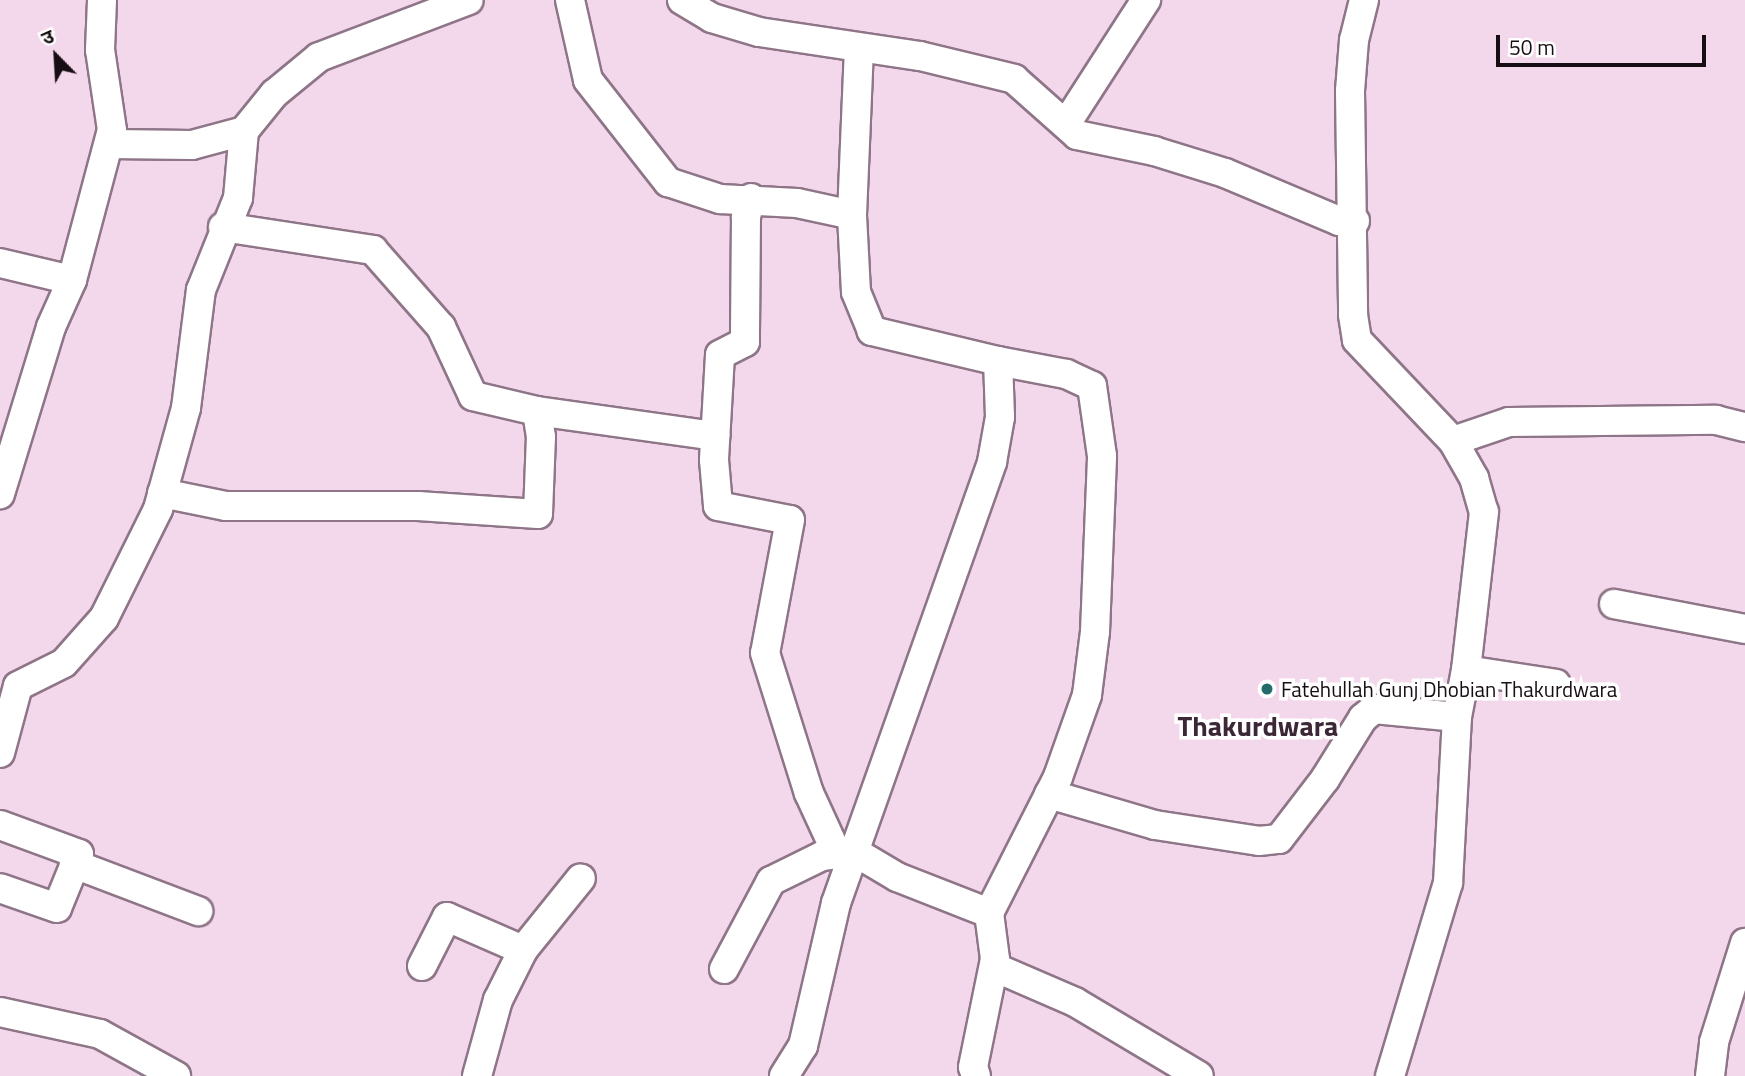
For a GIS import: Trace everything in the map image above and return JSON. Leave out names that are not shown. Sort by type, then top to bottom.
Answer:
[{"type":"street","points":[[0,494],[51,327],[72,280],[110,144],[112,130],[100,50],[103,0]]},
{"type":"street","points":[[0,752],[18,686],[64,663],[104,618],[128,576],[162,494],[186,408],[201,289],[223,227],[238,198],[244,131],[274,94],[319,57],[469,0]]},
{"type":"street","points":[[570,0],[588,80],[668,182],[720,200],[751,198],[852,215]]},
{"type":"street","points":[[682,0],[712,18],[759,32],[920,56],[1014,79],[1077,135],[1154,151],[1225,173],[1339,221],[1355,221]]},
{"type":"street","points":[[1066,124],[1146,0]]},
{"type":"street","points":[[1364,0],[1354,40],[1350,91],[1355,221],[1353,315],[1357,340],[1453,441],[1474,478],[1483,512],[1466,670],[1457,717],[1448,883],[1390,1076]]},
{"type":"street","points":[[859,48],[852,215],[856,292],[872,331],[998,362],[1066,374],[1092,386],[1098,418],[1102,456],[1095,632],[1087,695],[1049,793],[989,913],[993,967],[973,1067],[976,1076]]},
{"type":"street","points":[[110,144],[192,145],[244,131]]},
{"type":"street","points":[[751,198],[746,217],[745,342],[720,355],[715,436],[719,506],[790,520],[765,653],[808,793],[846,853]]},
{"type":"street","points":[[223,227],[373,250],[441,327],[473,396],[537,411],[715,436]]},
{"type":"street","points":[[0,263],[72,280]]},
{"type":"street","points":[[784,1076],[803,1046],[846,853],[992,462],[1000,417],[998,362]]},
{"type":"street","points":[[162,494],[226,506],[404,506],[538,514],[541,437],[537,411]]},
{"type":"street","points":[[1453,441],[1509,422],[1716,421],[1745,428]]},
{"type":"street","points":[[1614,604],[1745,629]]},
{"type":"street","points":[[1466,670],[1556,684]]},
{"type":"street","points":[[1049,793],[1155,825],[1259,841],[1279,839],[1325,779],[1363,718],[1374,709],[1457,717]]},
{"type":"street","points":[[0,825],[79,853],[57,908],[0,888]]},
{"type":"street","points":[[724,969],[771,881],[822,856],[846,853],[897,877],[989,913]]},
{"type":"street","points":[[75,864],[198,911]]},
{"type":"street","points":[[477,1076],[498,1000],[523,950],[581,878]]},
{"type":"street","points":[[422,967],[447,917],[523,950]]},
{"type":"street","points":[[1710,1076],[1714,1042],[1745,943]]},
{"type":"street","points":[[993,967],[1075,1002],[1199,1076]]},
{"type":"street","points":[[0,1012],[100,1034],[176,1076]]},
{"type":"place","name":"Fatehullah Gunj Dhobian Thakurdwara","points":[[1267,689]]},
{"type":"district","name":"Thakurdwara","points":[[1258,726]]}]
